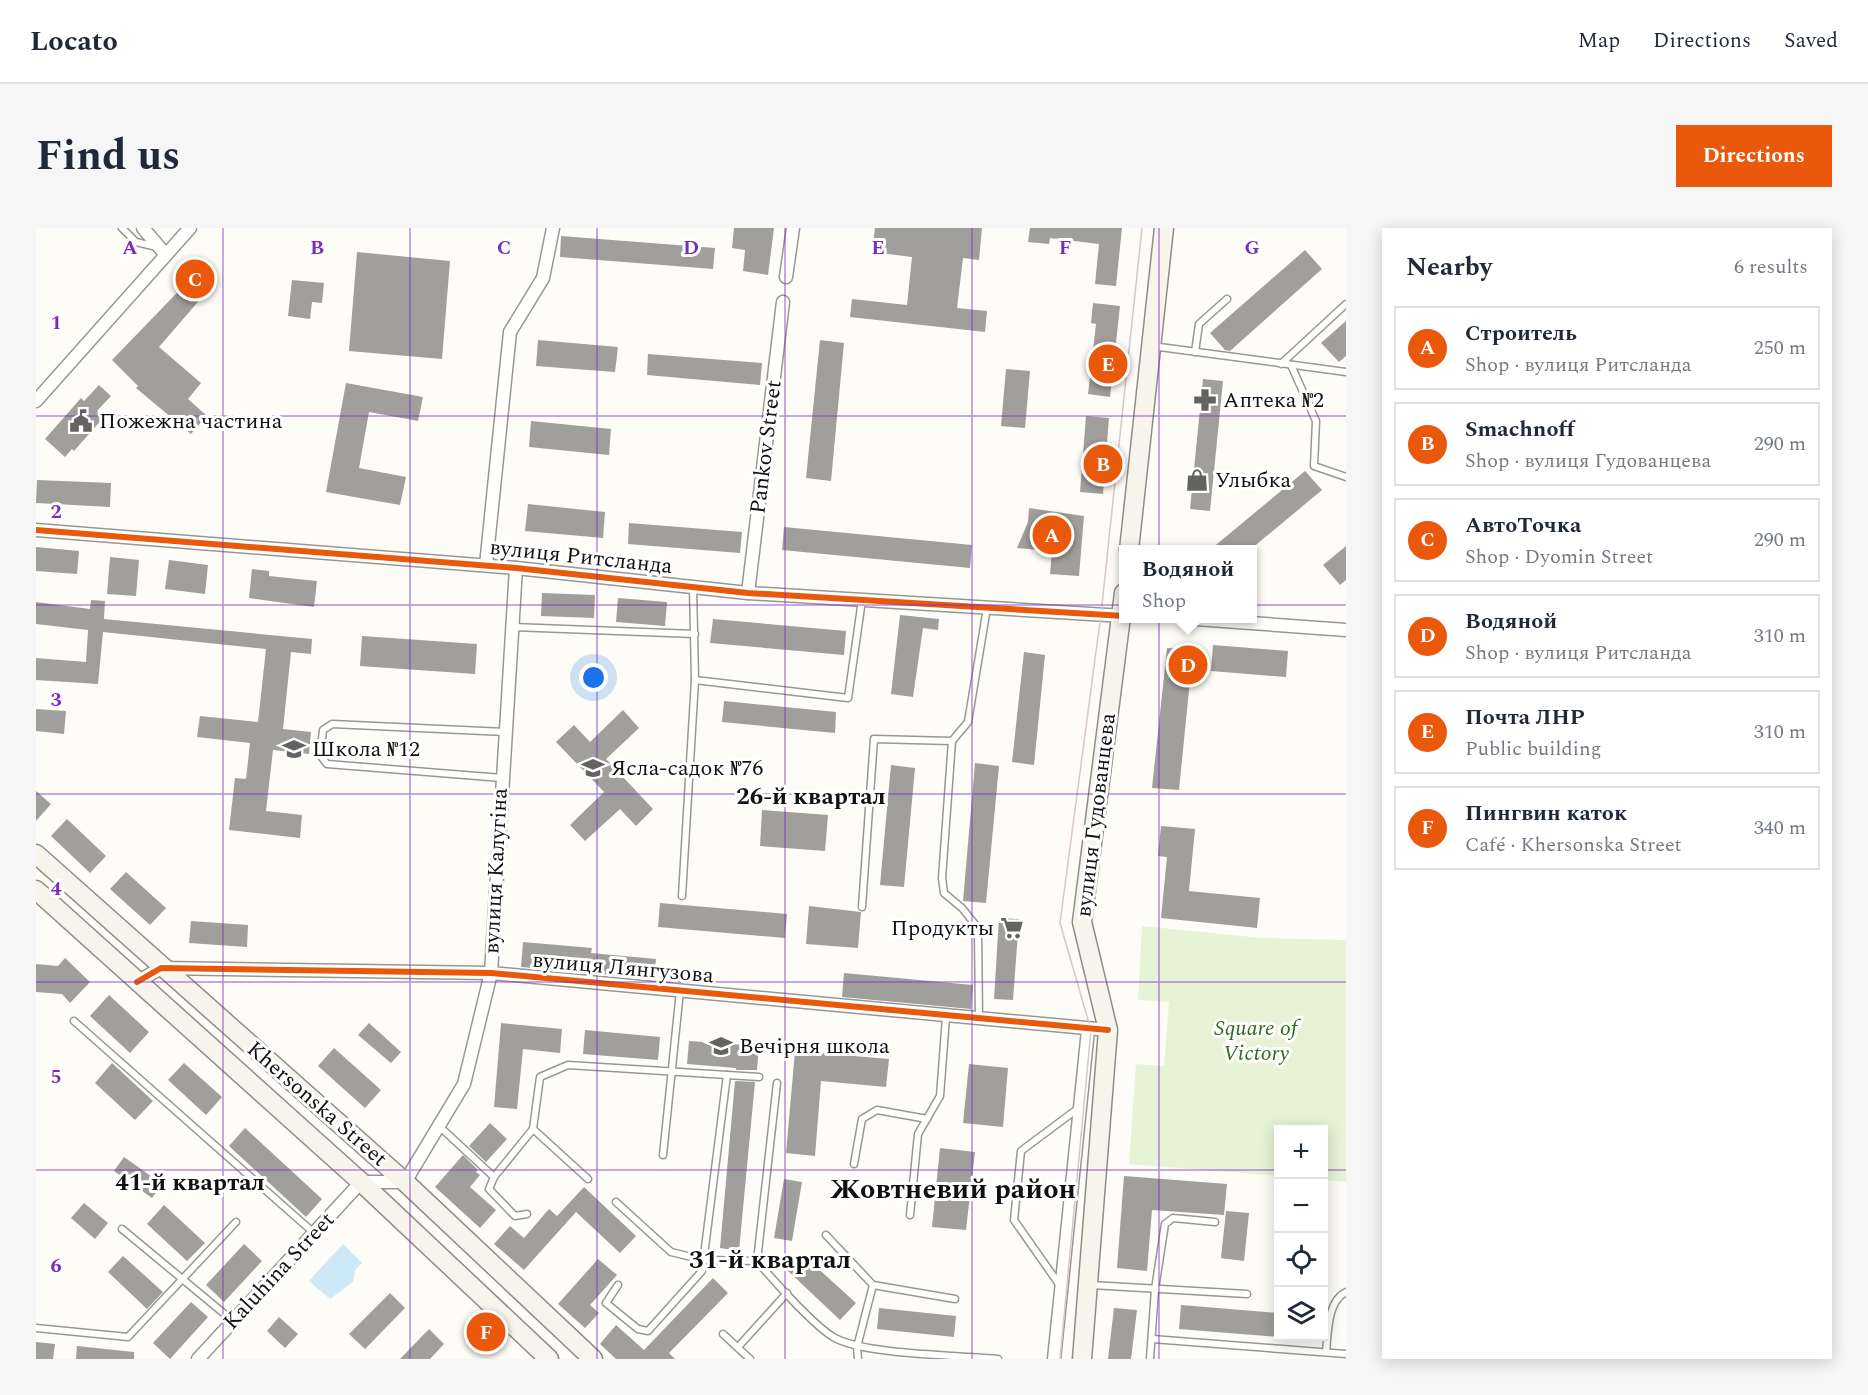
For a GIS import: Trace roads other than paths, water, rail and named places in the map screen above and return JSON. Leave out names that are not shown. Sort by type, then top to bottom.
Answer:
[{"type":"street","points":[[143,228],[164,251]]},
{"type":"street","points":[[36,401],[164,251],[190,228]]},
{"type":"street","points":[[486,565],[510,332],[543,278],[553,228]]},
{"type":"street","points":[[786,277],[794,228]]},
{"type":"street","points":[[1129,545],[1164,228]]},
{"type":"street","name":"Pankov Street","points":[[748,592],[783,302]]},
{"type":"street","name":"вулиця Ритсланда","points":[[36,530],[486,565],[748,592],[1119,616]]},
{"type":"street","name":"вулиця Калугіна","points":[[405,1182],[464,1084],[490,973],[516,568]]},
{"type":"street","name":"вулиця Гудованцева","points":[[1082,1359],[1108,1030],[1082,922],[1121,623]]},
{"type":"street","points":[[1250,623],[1346,630]]},
{"type":"street","name":"Khersonska Street","points":[[36,854],[161,968],[405,1182],[593,1359]]},
{"type":"street","name":"Khersonska Street","points":[[36,890],[361,1182],[549,1359]]},
{"type":"street","points":[[137,982],[161,968]]},
{"type":"street","name":"вулиця Лянгузова","points":[[161,968],[490,973],[946,1017],[1108,1030]]},
{"type":"street","points":[[1054,1359],[1088,1030]]},
{"type":"street","points":[[361,1182],[405,1182]]},
{"type":"street","name":"Kaluhina Street","points":[[198,1359],[361,1182]]},
{"type":"lane","points":[[122,228],[136,242],[164,251]]},
{"type":"lane","points":[[1195,352],[1199,324],[1227,299]]},
{"type":"lane","points":[[1281,364],[1346,304]]},
{"type":"lane","points":[[1151,346],[1346,372]]},
{"type":"lane","points":[[1291,365],[1316,421],[1314,466],[1346,477]]},
{"type":"lane","points":[[682,896],[695,680],[693,586]]},
{"type":"lane","points":[[695,680],[848,698],[862,600]]},
{"type":"lane","points":[[979,1020],[978,928],[962,908],[944,893],[942,878],[952,741],[968,722],[987,607]]},
{"type":"lane","points":[[512,627],[695,634]]},
{"type":"lane","points":[[502,778],[327,764],[320,755],[323,730],[332,724],[505,732]]},
{"type":"lane","points":[[862,907],[874,739],[952,741]]},
{"type":"lane","points":[[663,1155],[680,991]]},
{"type":"lane","points":[[910,1215],[918,1134],[940,1096],[946,1017]]},
{"type":"lane","points":[[74,1020],[314,1233]]},
{"type":"lane","points":[[527,1214],[515,1216],[489,1189],[494,1177],[533,1129],[540,1077],[568,1065],[759,1077]]},
{"type":"lane","points":[[618,1285],[606,1303],[638,1329],[648,1331],[702,1271],[727,1075]]},
{"type":"lane","points":[[757,1261],[777,1083]]},
{"type":"lane","points":[[1062,1288],[1014,1220],[1021,1151],[1080,1107]]},
{"type":"lane","points":[[854,1164],[862,1119],[877,1110],[927,1119]]},
{"type":"lane","points":[[439,1126],[494,1177]]},
{"type":"lane","points":[[533,1129],[588,1179]]},
{"type":"lane","points":[[616,1202],[671,1252],[704,1260],[757,1261],[834,1337],[857,1347],[998,1359]]},
{"type":"lane","points":[[1150,1359],[1155,1289],[1165,1224],[1173,1218],[1215,1222]]},
{"type":"lane","points":[[36,1328],[128,1337],[236,1222]]},
{"type":"lane","points":[[122,1229],[233,1320]]},
{"type":"lane","points":[[826,1235],[873,1285],[955,1299]]},
{"type":"lane","points":[[858,1359],[857,1347],[873,1285]]},
{"type":"lane","points":[[1088,1285],[1247,1294]]},
{"type":"lane","points":[[1326,1352],[1332,1310],[1339,1295],[1346,1292]]},
{"type":"lane","points":[[738,1347],[787,1293]]},
{"type":"lane","points":[[723,1334],[750,1359]]},
{"type":"lane","points":[[1152,1339],[1346,1354]]},
{"type":"water","points":[[343,1244],[362,1263],[355,1270],[353,1282],[330,1299],[309,1281]]},
{"type":"tram line","points":[[1060,1359],[1091,1030],[1060,923],[1101,614],[1142,228]]},
{"type":"place","name":"АвтоТочка","points":[[195,279]]},
{"type":"place","name":"Почта ЛНР","points":[[1108,364]]},
{"type":"place","name":"Аптека №2","points":[[1205,400]]},
{"type":"place","name":"Пожежна частина","points":[[81,421]]},
{"type":"place","name":"Smachnoff","points":[[1103,464]]},
{"type":"place","name":"Улыбка","points":[[1197,480]]},
{"type":"place","name":"Строитель","points":[[1052,535]]},
{"type":"place","name":"Водяной","points":[[1188,665]]},
{"type":"place","name":"Школа №12","points":[[294,749]]},
{"type":"place","name":"Ясла-садок №76","points":[[593,768]]},
{"type":"place","name":"Продукты","points":[[1012,928]]},
{"type":"place","name":"Вечірня школа","points":[[721,1046]]},
{"type":"place","name":"Пингвин каток","points":[[486,1332]]},
{"type":"district","name":"26-й квартал","points":[[811,797]]},
{"type":"district","name":"41-й квартал","points":[[190,1183]]},
{"type":"district","name":"Жовтневий район","points":[[953,1189]]},
{"type":"district","name":"31-й квартал","points":[[770,1260]]},
{"type":"park label","name":"Square of Victory","points":[[1256,1040]]}]
